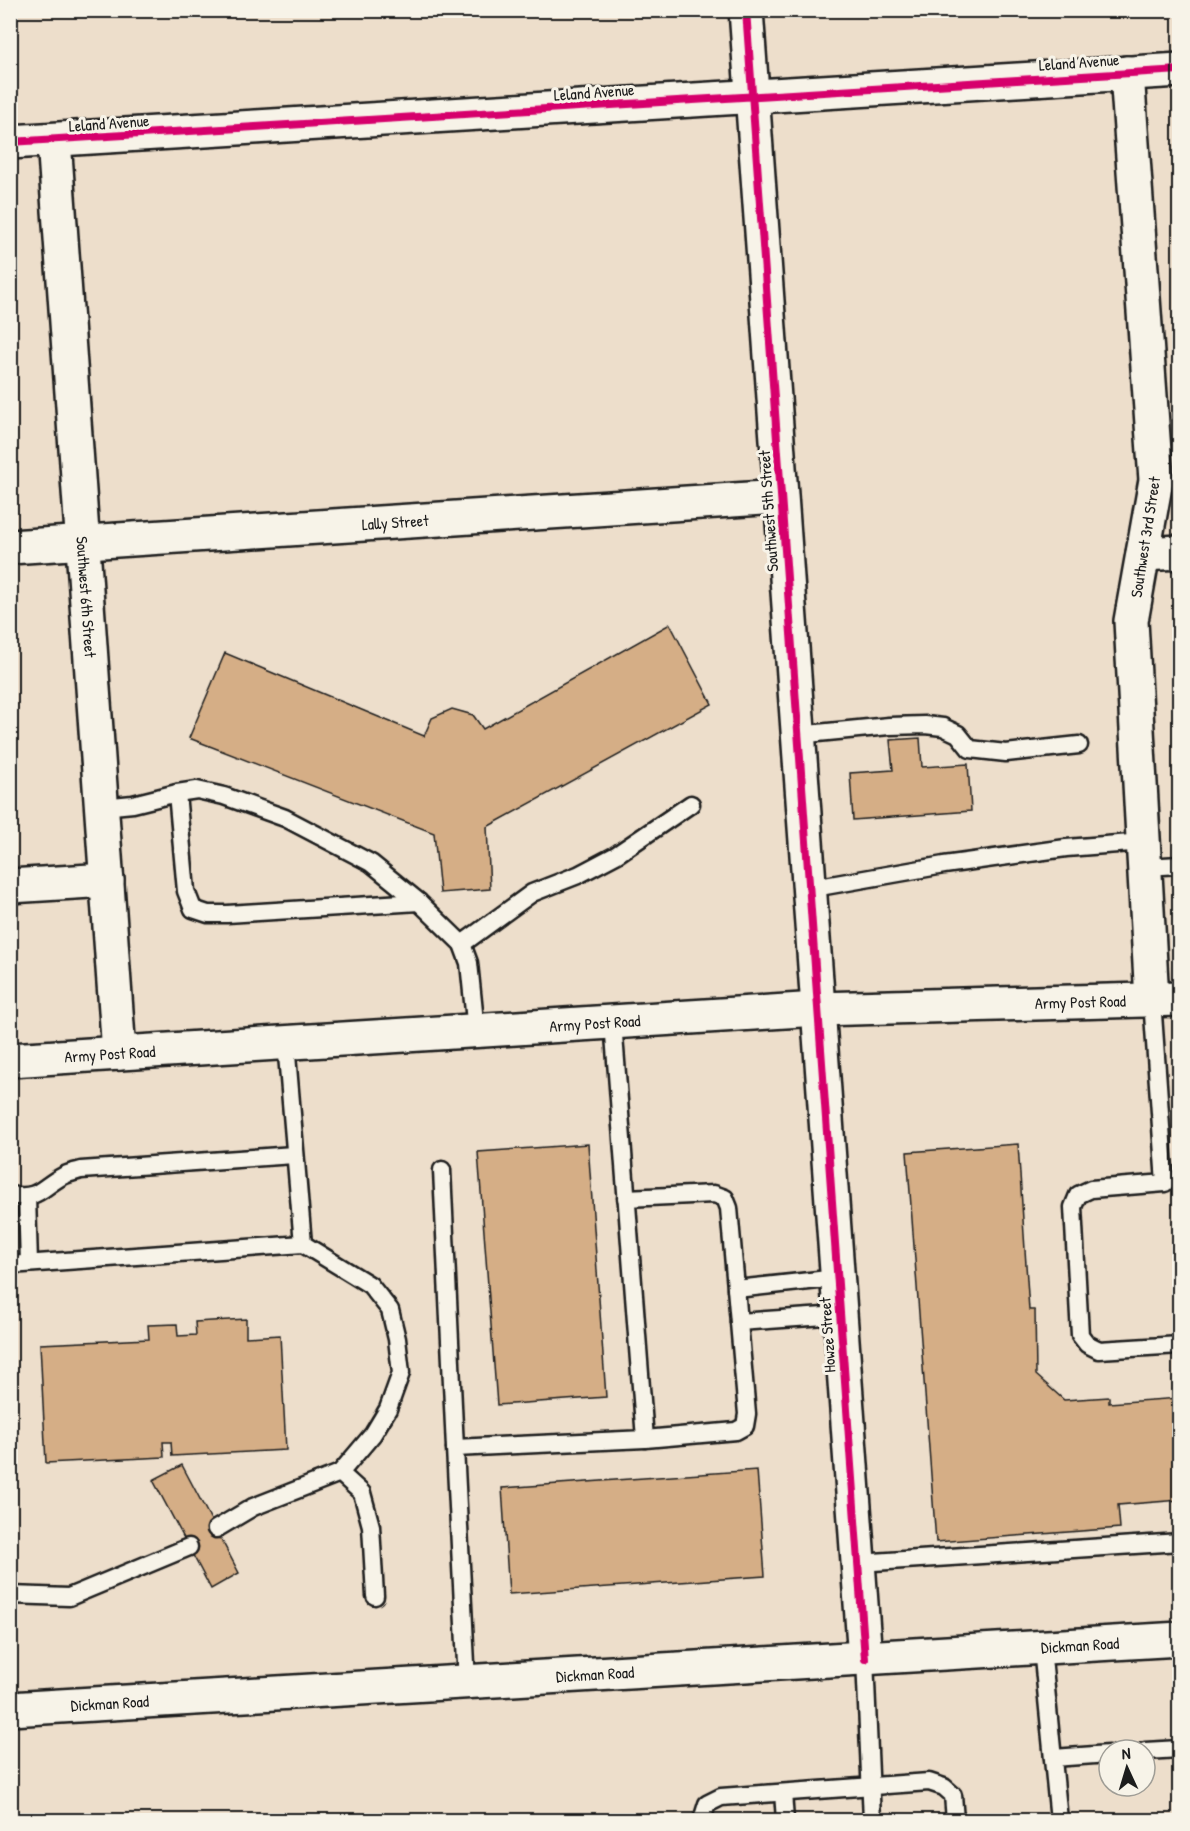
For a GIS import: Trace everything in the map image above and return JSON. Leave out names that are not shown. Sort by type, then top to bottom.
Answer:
[{"type":"street","name":"Southwest 5th Street","points":[[746,10],[817,1009]]},
{"type":"street","name":"Leland Avenue","points":[[10,142],[1179,70]]},
{"type":"street","name":"Southwest 3rd Street","points":[[1127,73],[1156,480],[1131,621],[1144,854],[1166,1000]]},
{"type":"street","name":"Southwest 6th Street","points":[[54,140],[119,1053]]},
{"type":"street","name":"Lally Street","points":[[10,547],[780,497]]},
{"type":"street","points":[[1143,554],[1179,552]]},
{"type":"street","points":[[10,886],[107,880]]},
{"type":"street","name":"Army Post Road","points":[[10,1060],[817,1009],[1166,1000]]},
{"type":"street","name":"Howze Street","points":[[817,1009],[865,1659]]},
{"type":"street","name":"Dickman Road","points":[[10,1709],[1179,1639]]},
{"type":"lane","points":[[797,735],[889,726],[925,725],[942,727],[958,734],[970,749],[1006,753],[1079,744]]},
{"type":"lane","points":[[102,807],[133,804],[197,790],[224,796],[285,818],[371,863],[419,902],[462,944],[469,963],[476,1031]]},
{"type":"lane","points":[[177,793],[186,891],[193,909],[208,914],[227,914],[419,902]]},
{"type":"lane","points":[[462,944],[532,893],[578,875],[616,855],[691,804]]},
{"type":"lane","points":[[808,889],[944,865],[1066,848],[1144,854],[1179,865]]},
{"type":"lane","points":[[1166,1000],[1172,1183],[1091,1189],[1078,1195],[1073,1207],[1080,1335],[1087,1344],[1099,1350],[1179,1345]]},
{"type":"lane","points":[[613,1022],[645,1439]]},
{"type":"lane","points":[[286,1043],[303,1244]]},
{"type":"lane","points":[[29,1263],[19,1196],[41,1191],[63,1176],[81,1170],[294,1155]]},
{"type":"lane","points":[[442,1170],[467,1683]]},
{"type":"lane","points":[[455,1448],[645,1439],[736,1431],[745,1425],[747,1414],[729,1208],[725,1198],[714,1194],[626,1198]]},
{"type":"lane","points":[[10,1265],[303,1244],[370,1285],[390,1310],[397,1339],[401,1373],[388,1409],[373,1434],[339,1473],[253,1507],[216,1529]]},
{"type":"lane","points":[[736,1288],[837,1278]]},
{"type":"lane","points":[[739,1322],[839,1315]]},
{"type":"lane","points":[[339,1473],[362,1493],[371,1526],[375,1596]]},
{"type":"lane","points":[[858,1563],[1179,1542]]},
{"type":"lane","points":[[10,1595],[69,1597],[189,1547]]},
{"type":"lane","points":[[1042,1648],[1059,1821]]},
{"type":"lane","points":[[865,1659],[872,1821]]},
{"type":"lane","points":[[1157,1750],[1179,1749]]},
{"type":"lane","points":[[1053,1758],[1097,1755]]},
{"type":"lane","points":[[702,1821],[708,1804],[721,1797],[929,1782],[944,1786],[953,1795],[955,1821]]},
{"type":"lane","points":[[783,1793],[785,1821]]},
{"type":"building","points":[[670,624],[712,704],[487,827],[490,889],[440,893],[434,833],[189,738],[225,653],[424,736],[432,718],[452,709],[473,715],[483,729]]},
{"type":"building","points":[[920,738],[922,767],[968,764],[971,811],[853,820],[850,773],[893,770],[890,740]]},
{"type":"building","points":[[588,1144],[606,1397],[497,1405],[478,1152]]},
{"type":"building","points":[[1018,1144],[1029,1310],[1035,1310],[1036,1375],[1064,1400],[1109,1397],[1109,1403],[1180,1398],[1180,1500],[1118,1505],[1120,1528],[936,1542],[907,1152]]},
{"type":"building","points":[[246,1319],[246,1337],[280,1335],[286,1450],[172,1456],[171,1442],[163,1442],[164,1457],[46,1463],[40,1344],[149,1339],[148,1325],[177,1324],[178,1336],[196,1335],[195,1322]]},
{"type":"building","points":[[182,1465],[239,1573],[211,1589],[153,1480]]},
{"type":"building","points":[[757,1470],[765,1576],[509,1594],[502,1488]]},
{"type":"cycle path","points":[[746,10],[865,1659]]},
{"type":"cycle path","points":[[10,142],[1180,70]]}]
